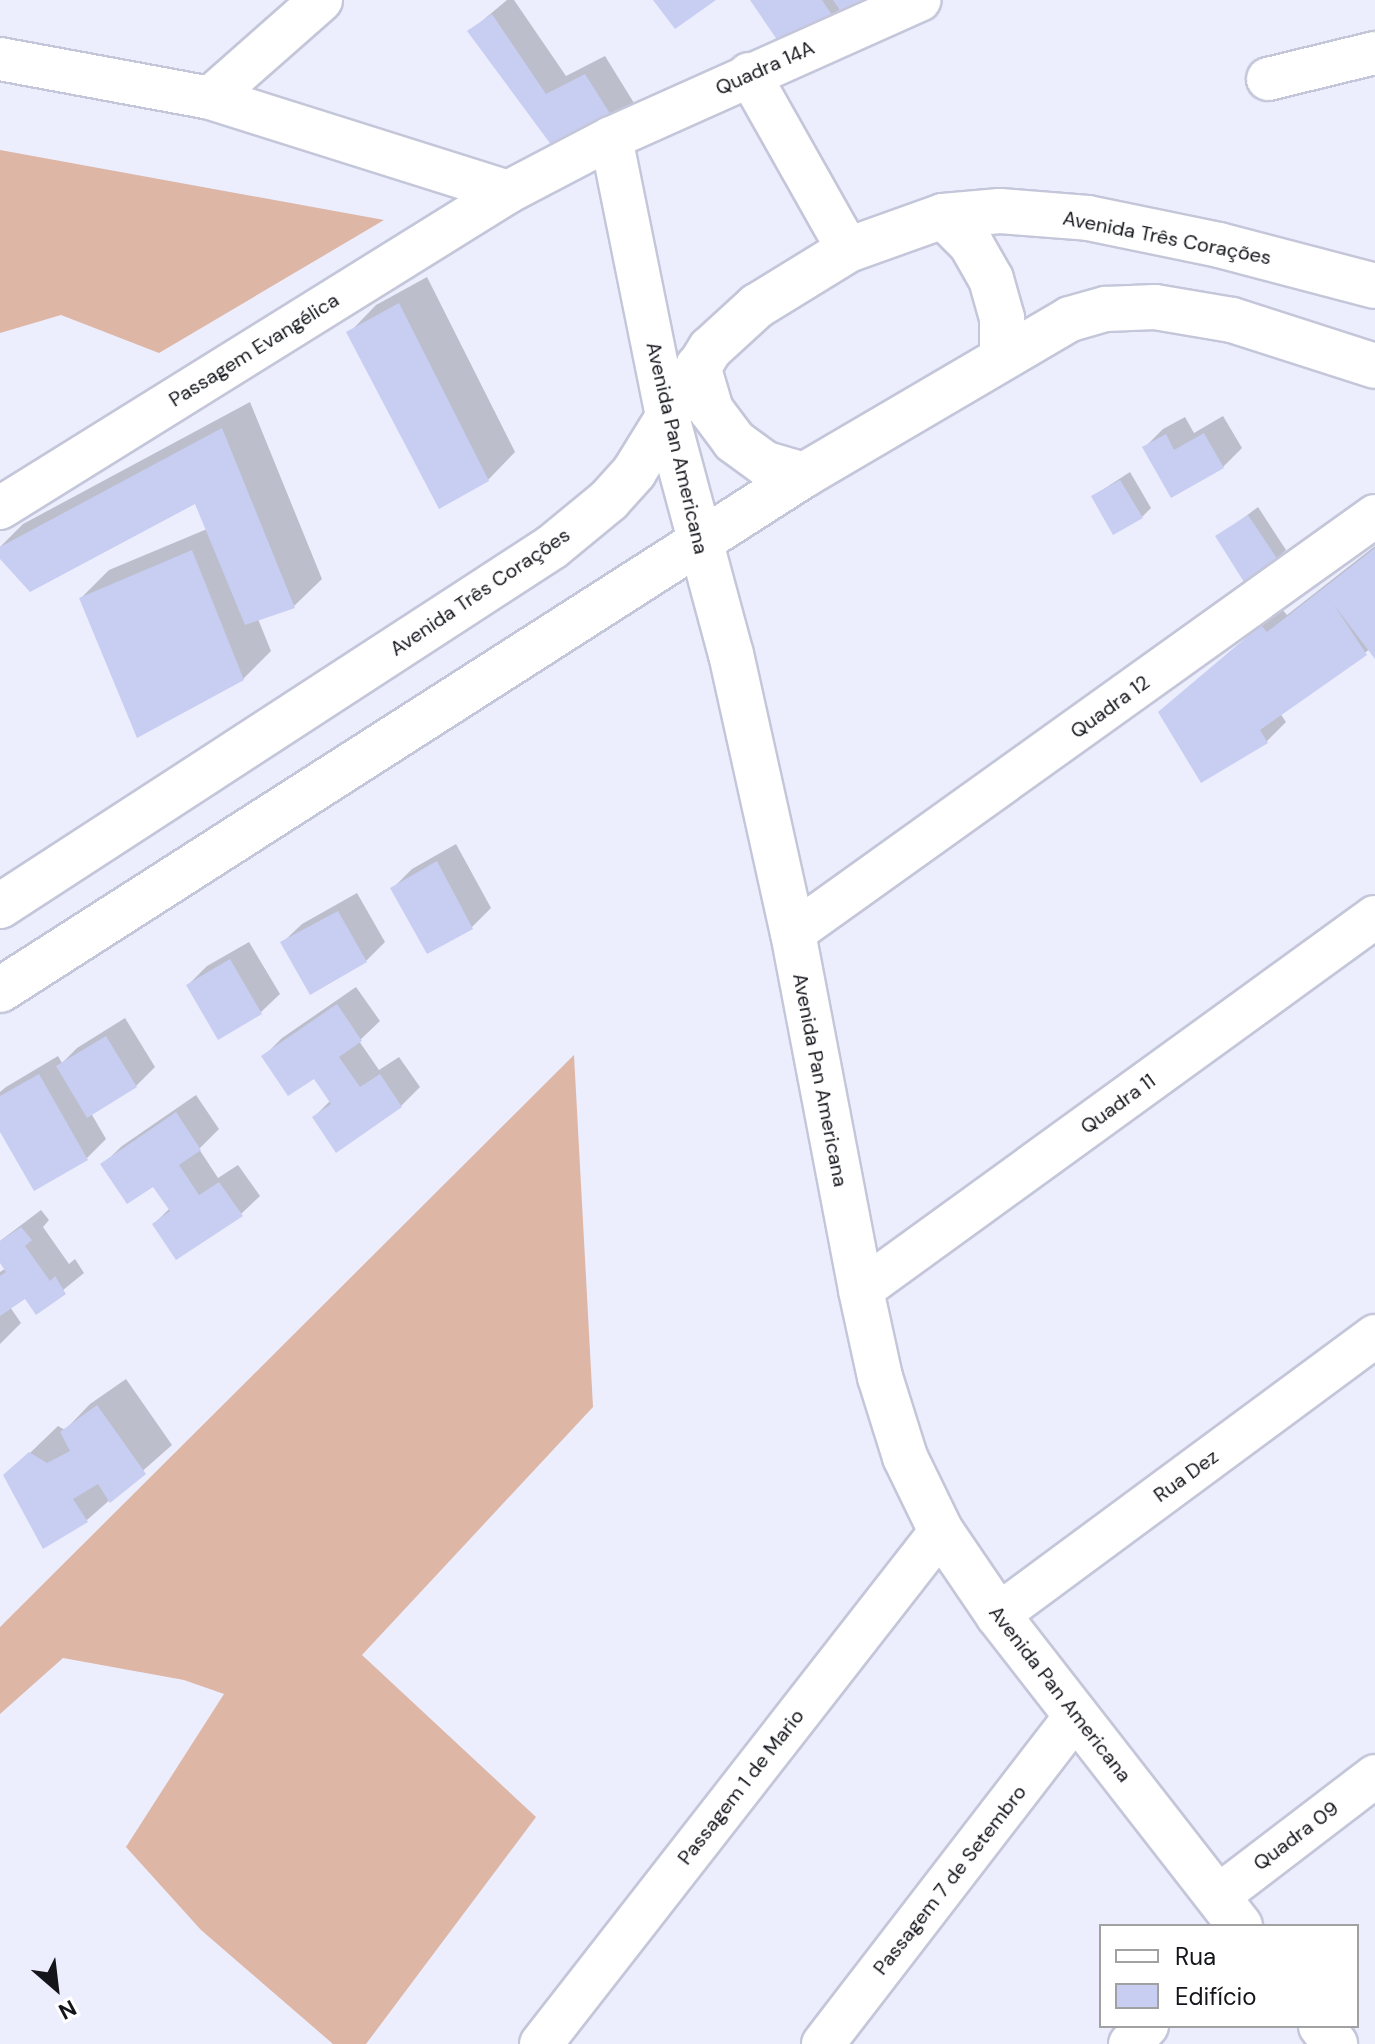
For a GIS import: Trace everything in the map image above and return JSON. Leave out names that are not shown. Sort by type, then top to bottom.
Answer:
[{"type":"street","points":[[210,98],[321,0]]},
{"type":"street","name":"Quadra 14A","points":[[611,138],[919,0]]},
{"type":"street","points":[[1268,79],[1375,53]]},
{"type":"street","points":[[0,59],[210,98],[508,192]]},
{"type":"street","points":[[749,74],[848,250]]},
{"type":"street","name":"Passagem Evangélica","points":[[0,508],[508,192],[611,138]]},
{"type":"street","name":"Avenida Pan Americana","points":[[611,138],[668,421],[698,542],[731,654],[793,933],[880,1377],[905,1457],[941,1531],[998,1615],[1228,1912]]},
{"type":"street","name":"Avenida Três Corações","points":[[0,906],[552,547],[609,500],[634,472],[710,349],[757,306],[848,250],[943,216],[1000,211],[1088,218],[1219,245],[1375,286]]},
{"type":"street","points":[[943,216],[971,244],[991,279],[1002,318],[1002,358]]},
{"type":"street","points":[[0,990],[804,475],[1070,319],[1106,309],[1155,307],[1232,320],[1375,366]]},
{"type":"street","points":[[698,366],[711,410],[734,441],[766,464],[804,475]]},
{"type":"street","name":"Quadra 12","points":[[793,933],[845,899],[1375,516]]},
{"type":"street","name":"Quadra 11","points":[[861,1290],[1375,917]]},
{"type":"street","name":"Rua Dez","points":[[998,1615],[1375,1336]]},
{"type":"street","name":"Passagem 1 de Mario","points":[[541,2044],[941,1531]]},
{"type":"street","name":"Passagem 7 de Setembro","points":[[823,2044],[1076,1716]]},
{"type":"street","name":"Quadra 09","points":[[1228,1912],[1375,1776]]},
{"type":"street","points":[[1130,2044],[1145,2028]]},
{"type":"street","points":[[1323,2028],[1335,2044]]},
{"type":"shaded area","points":[[0,150],[384,220],[159,353],[61,315],[0,333]]},
{"type":"shaded area","points":[[574,1055],[593,1407],[362,1655],[536,1817],[366,2044],[333,2044],[201,1930],[126,1847],[224,1694],[184,1680],[63,1658],[0,1714],[0,1627]]},
{"type":"building","points":[[653,0],[716,0],[675,29]]},
{"type":"building","points":[[750,0],[822,0],[834,18],[782,47]]},
{"type":"building","points":[[833,0],[878,0],[844,16]]},
{"type":"building","points":[[492,14],[546,94],[585,74],[616,123],[561,158],[467,31]]},
{"type":"building","points":[[399,303],[489,481],[439,509],[346,332]]},
{"type":"building","points":[[222,428],[295,608],[245,625],[195,504],[30,592],[0,559],[0,547]]},
{"type":"building","points":[[1204,433],[1224,468],[1171,498],[1142,447],[1166,434],[1174,450]]},
{"type":"building","points":[[1120,480],[1143,518],[1113,535],[1091,496]]},
{"type":"building","points":[[1248,515],[1278,560],[1244,582],[1215,536]]},
{"type":"building","points":[[1375,548],[1375,659],[1334,605],[1367,655],[1260,730],[1268,743],[1201,783],[1158,712],[1261,625],[1267,632]]},
{"type":"building","points":[[192,550],[244,680],[137,738],[79,598]]},
{"type":"building","points":[[437,861],[473,929],[427,954],[390,888]]},
{"type":"building","points":[[338,911],[367,962],[310,995],[280,942]]},
{"type":"building","points":[[230,959],[262,1014],[218,1040],[186,985]]},
{"type":"building","points":[[337,1004],[362,1041],[339,1057],[360,1087],[380,1074],[402,1107],[336,1153],[312,1117],[331,1104],[314,1079],[288,1096],[261,1056]]},
{"type":"building","points":[[106,1036],[137,1087],[87,1118],[56,1066]]},
{"type":"building","points":[[39,1074],[88,1160],[34,1191],[0,1132],[0,1096]]},
{"type":"building","points":[[176,1112],[201,1150],[179,1165],[199,1195],[219,1182],[243,1216],[176,1260],[152,1224],[170,1211],[153,1187],[127,1204],[100,1164]]},
{"type":"building","points":[[21,1227],[32,1240],[25,1246],[50,1281],[55,1276],[66,1294],[36,1315],[25,1299],[0,1316],[0,1276],[6,1272],[0,1263],[0,1241]]},
{"type":"building","points":[[97,1405],[146,1474],[110,1503],[98,1484],[73,1499],[88,1522],[43,1549],[3,1475],[29,1452],[47,1463],[70,1451],[60,1432]]}]
